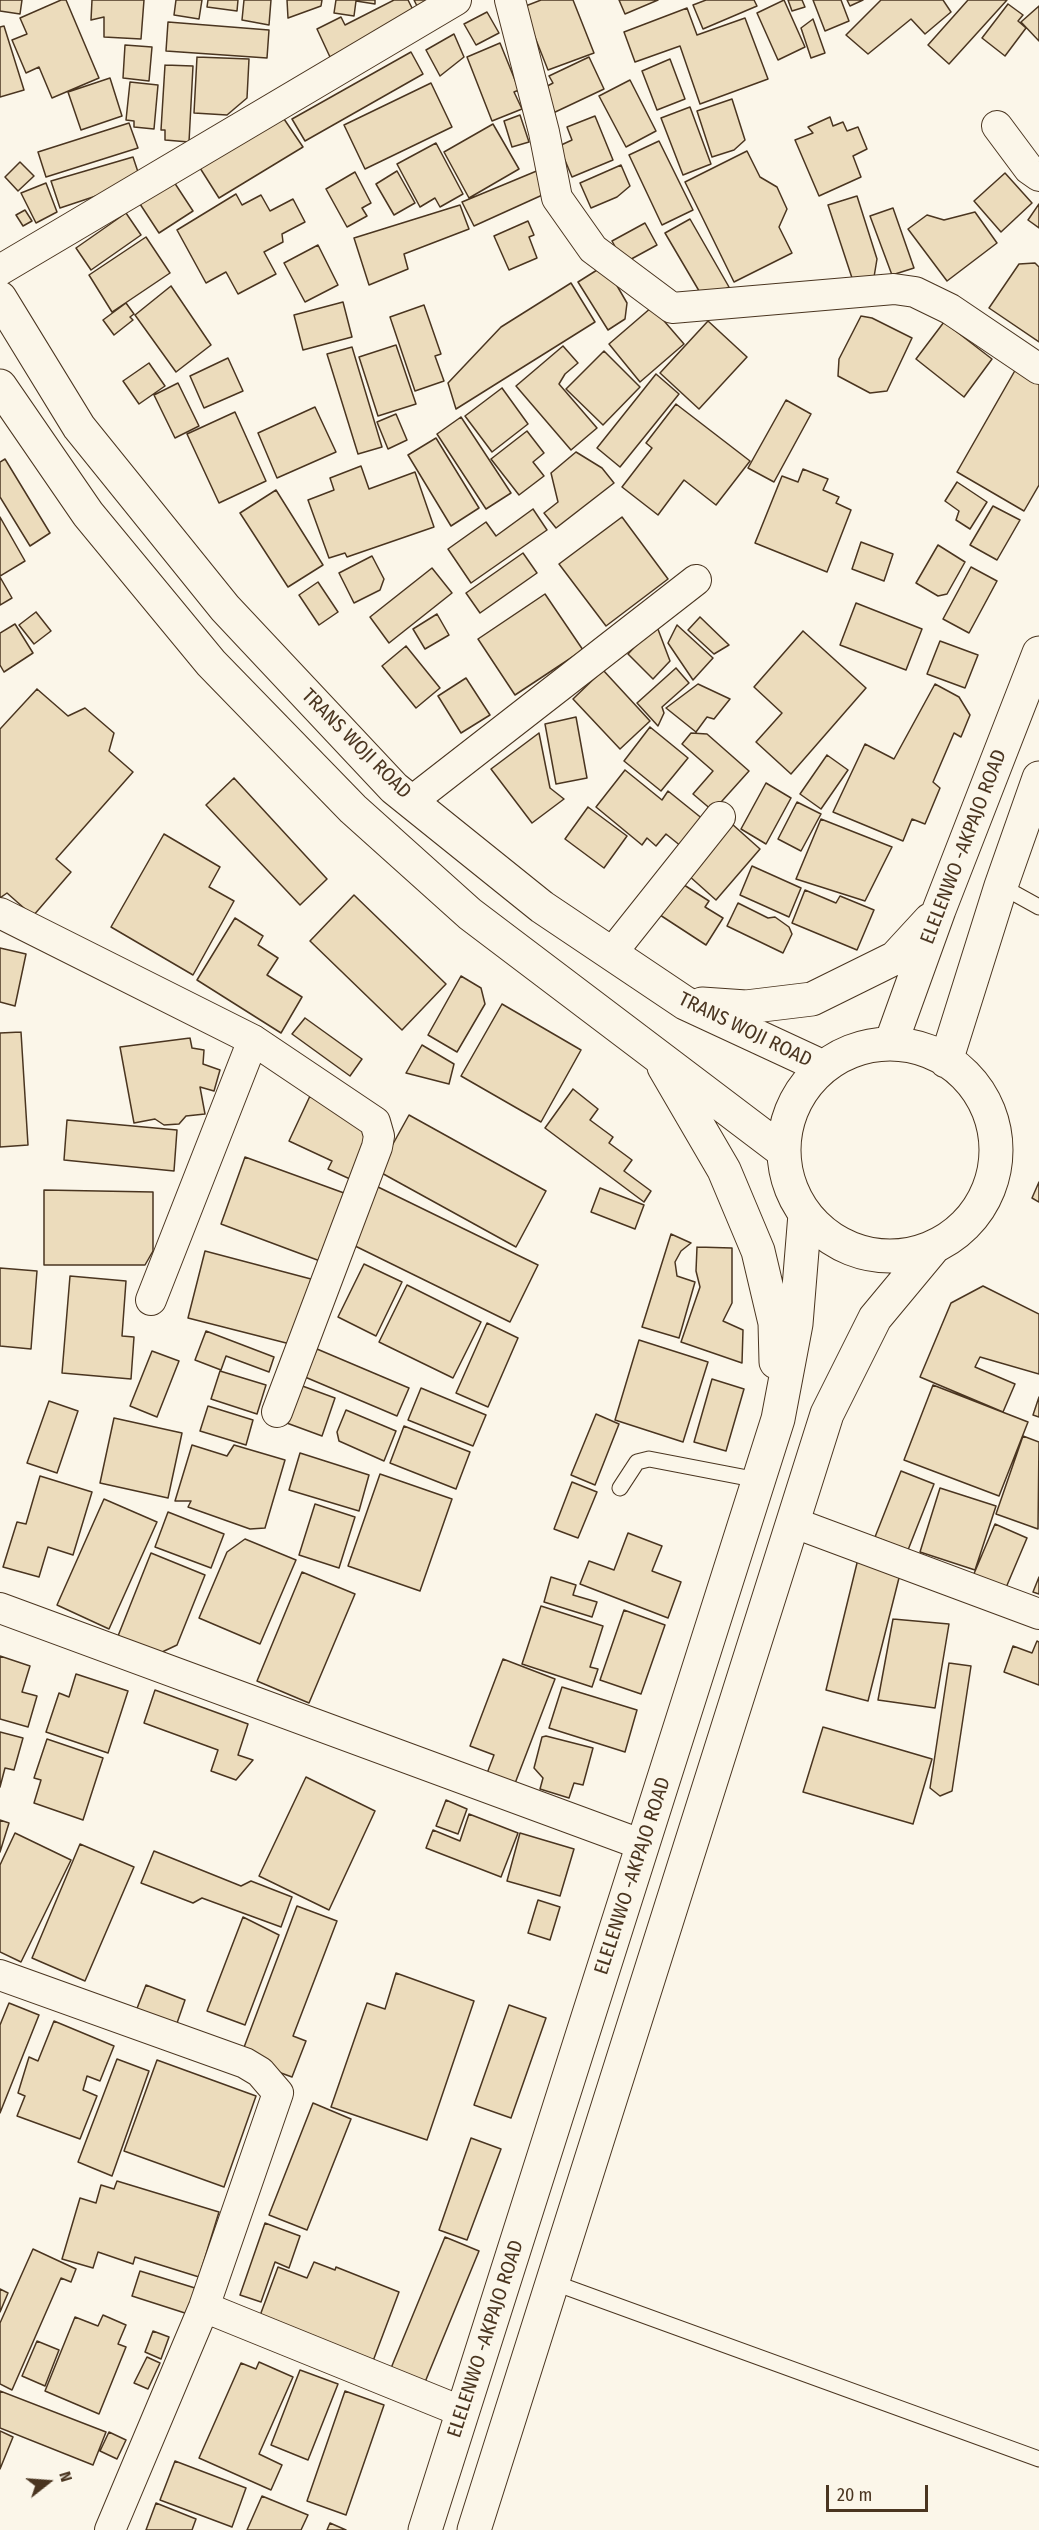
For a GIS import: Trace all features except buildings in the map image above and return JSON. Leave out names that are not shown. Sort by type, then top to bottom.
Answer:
[{"type":"main road","name":"TRANS WOJI ROAD","points":[[0,298],[80,427],[225,608],[394,788],[542,907],[685,1003],[823,1067]]},
{"type":"main road","points":[[0,386],[88,514],[211,663],[352,809],[470,914],[783,1151]]},
{"type":"main road","name":"ELELENWO -AKPAJO ROAD","points":[[891,1042],[939,910],[1039,653]]},
{"type":"main road","points":[[946,1061],[1001,886],[1039,778]]},
{"type":"main road","points":[[685,1003],[746,1007],[813,999],[895,958],[939,910]]},
{"type":"main road","points":[[474,2530],[827,1414],[875,1318],[934,1247],[964,1227],[985,1198],[995,1163],[994,1127],[980,1093],[956,1066],[925,1048],[891,1042],[858,1047],[823,1067],[803,1087],[788,1117],[783,1151],[789,1184],[806,1214],[830,1238],[863,1253],[899,1256],[934,1247]]},
{"type":"main road","points":[[656,1053],[724,1170],[758,1251],[775,1323],[778,1419]]},
{"type":"main road","name":"ELELENWO -AKPAJO ROAD","points":[[425,2530],[778,1419],[796,1324],[806,1214]]},
{"type":"street","points":[[0,270],[456,0]]},
{"type":"street","points":[[510,0],[544,132],[557,198],[593,249],[672,308],[885,290],[915,292],[950,309],[1039,369]]},
{"type":"street","points":[[998,126],[1029,170],[1039,176]]},
{"type":"street","points":[[411,801],[696,580]]},
{"type":"street","points":[[611,954],[720,817]]},
{"type":"street","points":[[0,913],[5,918],[253,1040],[375,1122],[379,1136],[277,1412]]},
{"type":"street","points":[[151,1300],[253,1040]]},
{"type":"street","points":[[792,1522],[1039,1614]]},
{"type":"street","points":[[0,1608],[643,1845]]},
{"type":"street","points":[[0,1975],[245,2063],[260,2072],[278,2093],[204,2307],[110,2530]]},
{"type":"street","points":[[204,2307],[463,2412]]},
{"type":"lane","points":[[1001,886],[1039,907]]},
{"type":"lane","points":[[620,1488],[637,1462],[650,1459],[758,1480]]},
{"type":"lane","points":[[552,2282],[1039,2459]]}]
